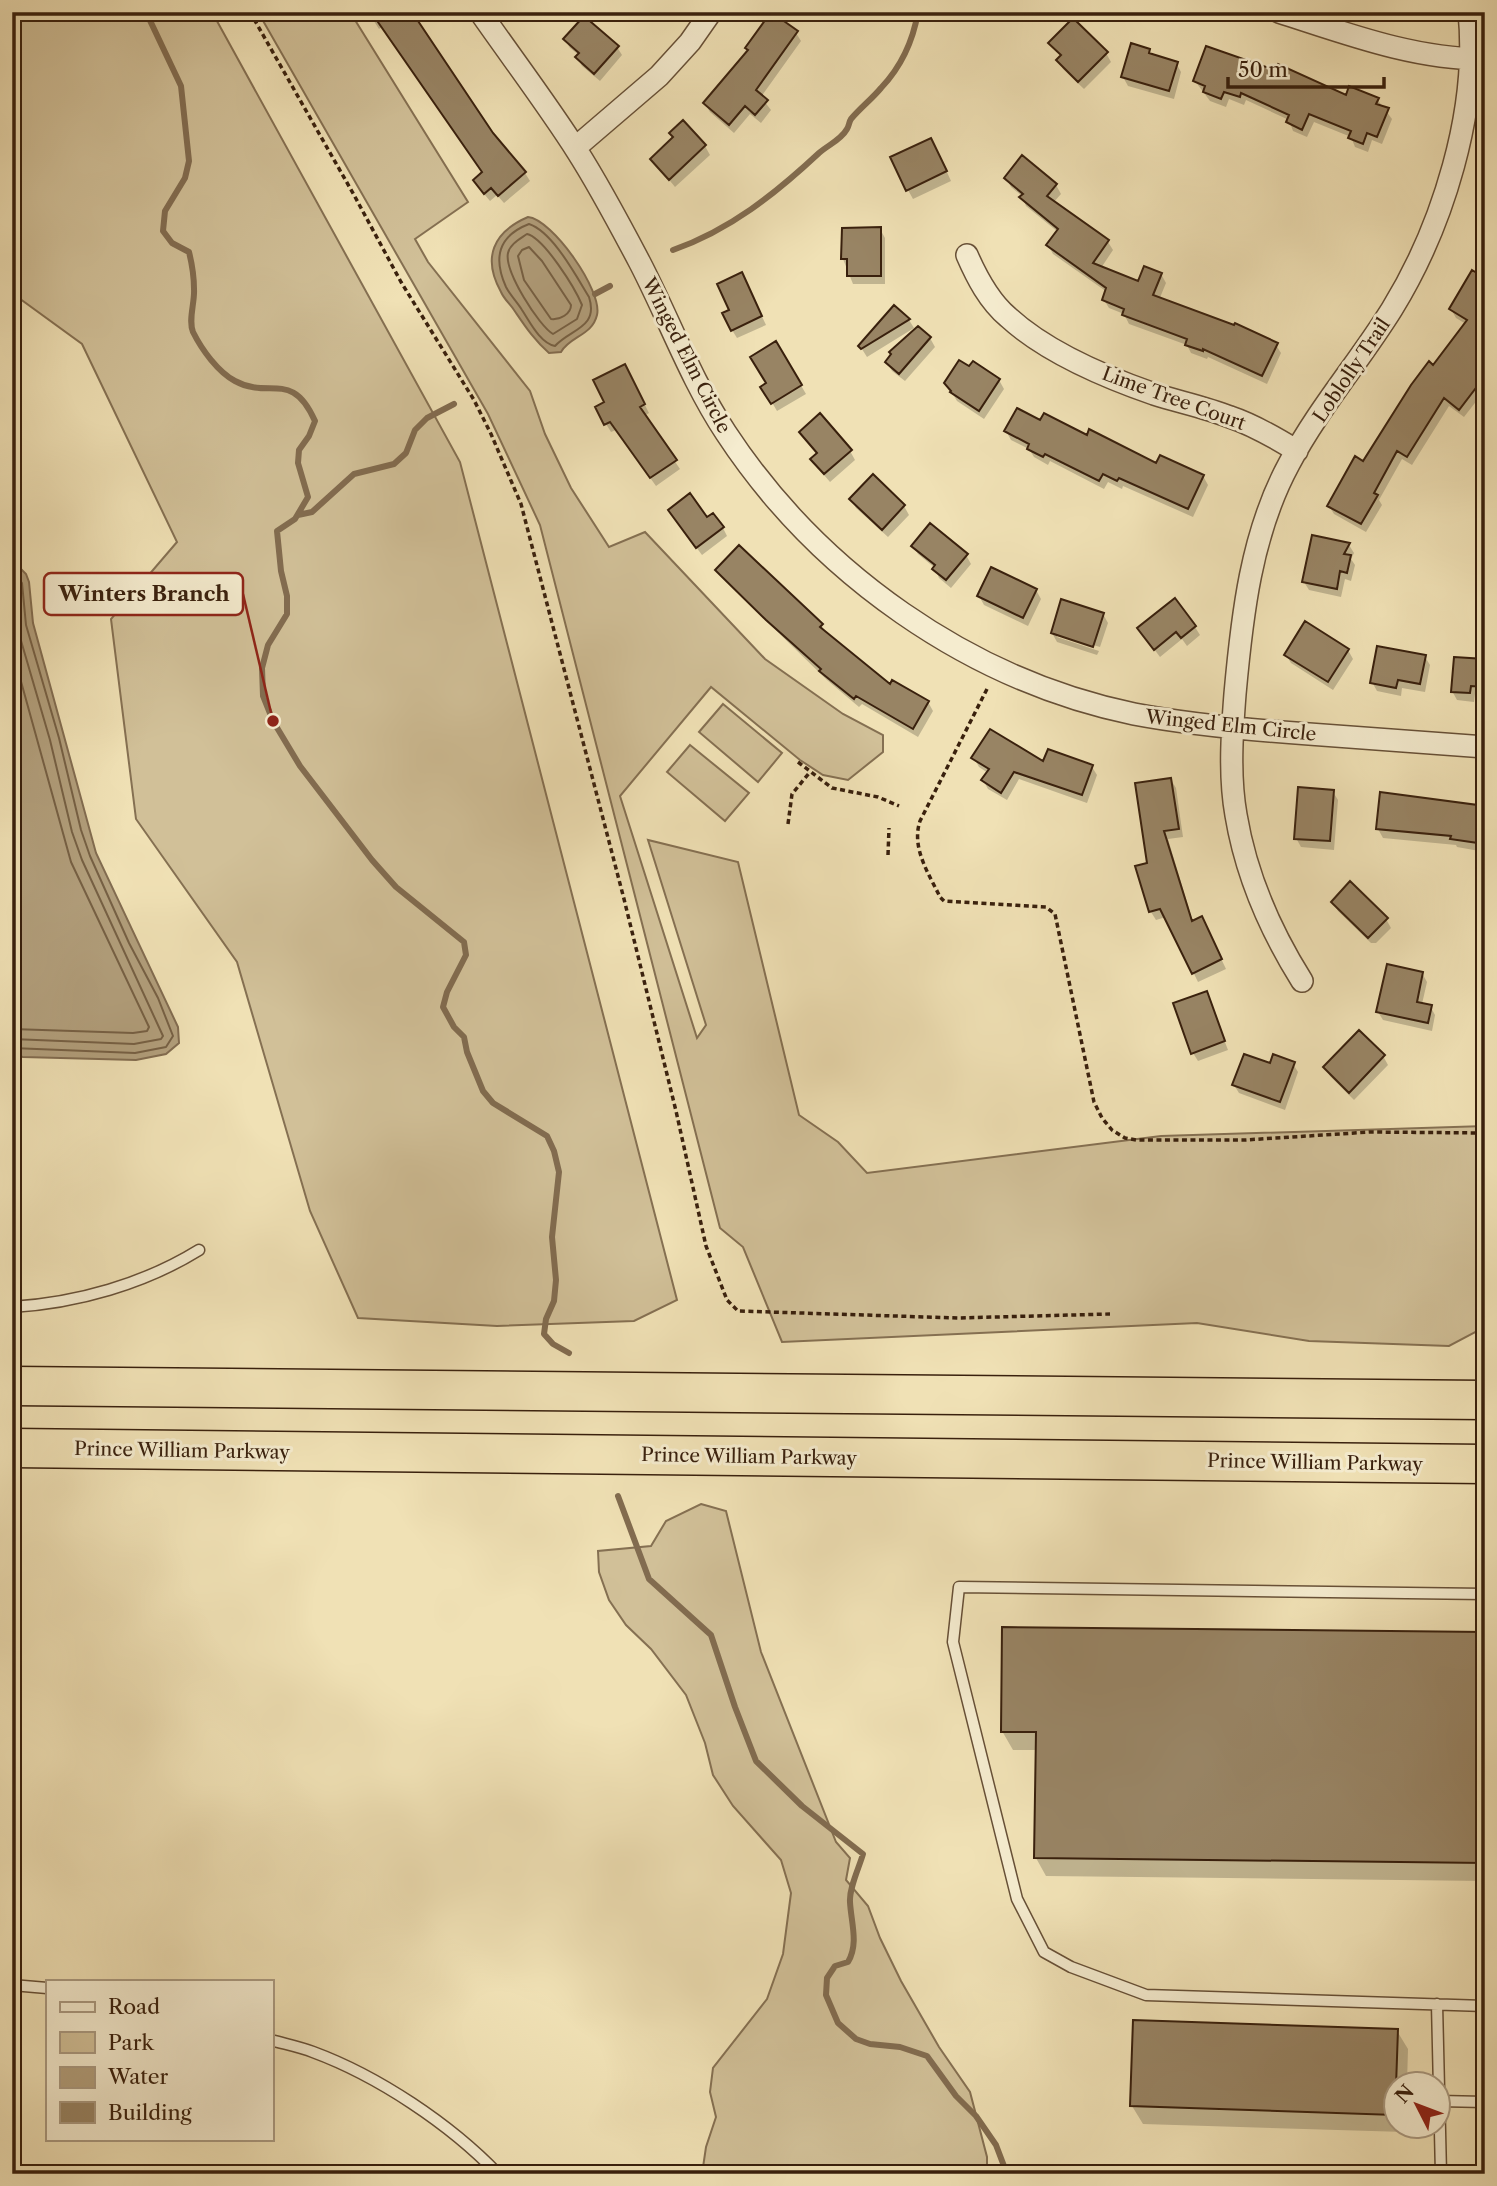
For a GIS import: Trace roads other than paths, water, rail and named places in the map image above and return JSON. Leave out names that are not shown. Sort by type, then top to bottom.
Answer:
[{"type":"highway","points":[[12,1386],[1485,1400]]},
{"type":"highway","name":"Prince William Parkway","points":[[12,1448],[1485,1464]]},
{"type":"street","name":"Winged Elm Circle","points":[[480,12],[575,148],[641,265],[698,384],[724,430],[755,474],[789,515],[873,590],[921,625],[971,655],[1025,681],[1071,698],[1132,713],[1233,728],[1485,747]]},
{"type":"street","points":[[575,148],[659,76],[711,12]]},
{"type":"street","points":[[1279,12],[1374,43],[1427,54],[1478,59]]},
{"type":"street","name":"Loblolly Trail","points":[[1302,981],[1278,943],[1259,898],[1246,861],[1235,813],[1233,728],[1245,604],[1269,508],[1297,450],[1392,309],[1433,227],[1450,179],[1478,59],[1469,12]]},
{"type":"street","name":"Lime Tree Court","points":[[967,255],[989,296],[1007,317],[1029,334],[1118,381],[1232,417],[1297,450]]},
{"type":"lane","points":[[12,1307],[64,1300],[115,1288],[160,1272],[199,1250]]},
{"type":"lane","points":[[1485,1594],[958,1587],[953,1642],[1017,1899],[1044,1952],[1071,1967],[1146,1995],[1485,2006]]},
{"type":"lane","points":[[12,1984],[46,1988]]},
{"type":"lane","points":[[1437,2004],[1438,2070]]},
{"type":"lane","points":[[273,2041],[313,2052],[359,2073],[447,2129],[498,2174]]},
{"type":"lane","points":[[1452,2101],[1485,2102]]},
{"type":"lane","points":[[1440,2140],[1441,2174]]},
{"type":"water","points":[[528,217],[550,230],[574,258],[597,304],[597,315],[591,327],[561,352],[549,353],[534,338],[502,295],[492,268],[494,247],[499,238],[506,230]]},
{"type":"water","points":[[12,560],[26,574],[29,582],[33,623],[96,853],[178,1027],[179,1043],[166,1054],[136,1060],[12,1055]]},
{"type":"waterway","points":[[146,12],[181,86],[189,161],[185,178],[165,211],[163,231],[172,243],[189,252],[194,284],[191,322],[193,332],[211,360],[229,377],[248,386],[280,389],[298,395],[315,421],[299,450],[298,463],[308,497],[295,519],[277,531],[281,571],[287,596],[287,614],[268,645],[262,668],[263,696],[273,721],[300,766],[372,860],[396,887],[464,942],[466,955],[447,992],[443,1007],[454,1027],[464,1037],[467,1052],[483,1091],[493,1103],[547,1136],[554,1151],[559,1172],[552,1237],[556,1280],[554,1301],[546,1319],[544,1334],[553,1344],[569,1353]]},
{"type":"waterway","points":[[673,250],[714,232],[751,209],[841,136],[851,119],[888,80],[900,62],[913,33],[918,12]]},
{"type":"waterway","points":[[595,294],[610,286]]},
{"type":"waterway","points":[[298,515],[312,512],[354,474],[394,464],[406,453],[415,430],[427,418],[454,404]]},
{"type":"waterway","points":[[618,1496],[649,1579],[711,1635],[756,1761],[802,1806],[863,1854],[850,1896],[854,1940],[851,1955],[848,1962],[835,1966],[827,1978],[826,1995],[838,2023],[856,2039],[870,2044],[900,2047],[927,2056],[996,2145],[1007,2174]]},
{"type":"place","name":"Winters Branch","points":[[273,721]]}]
